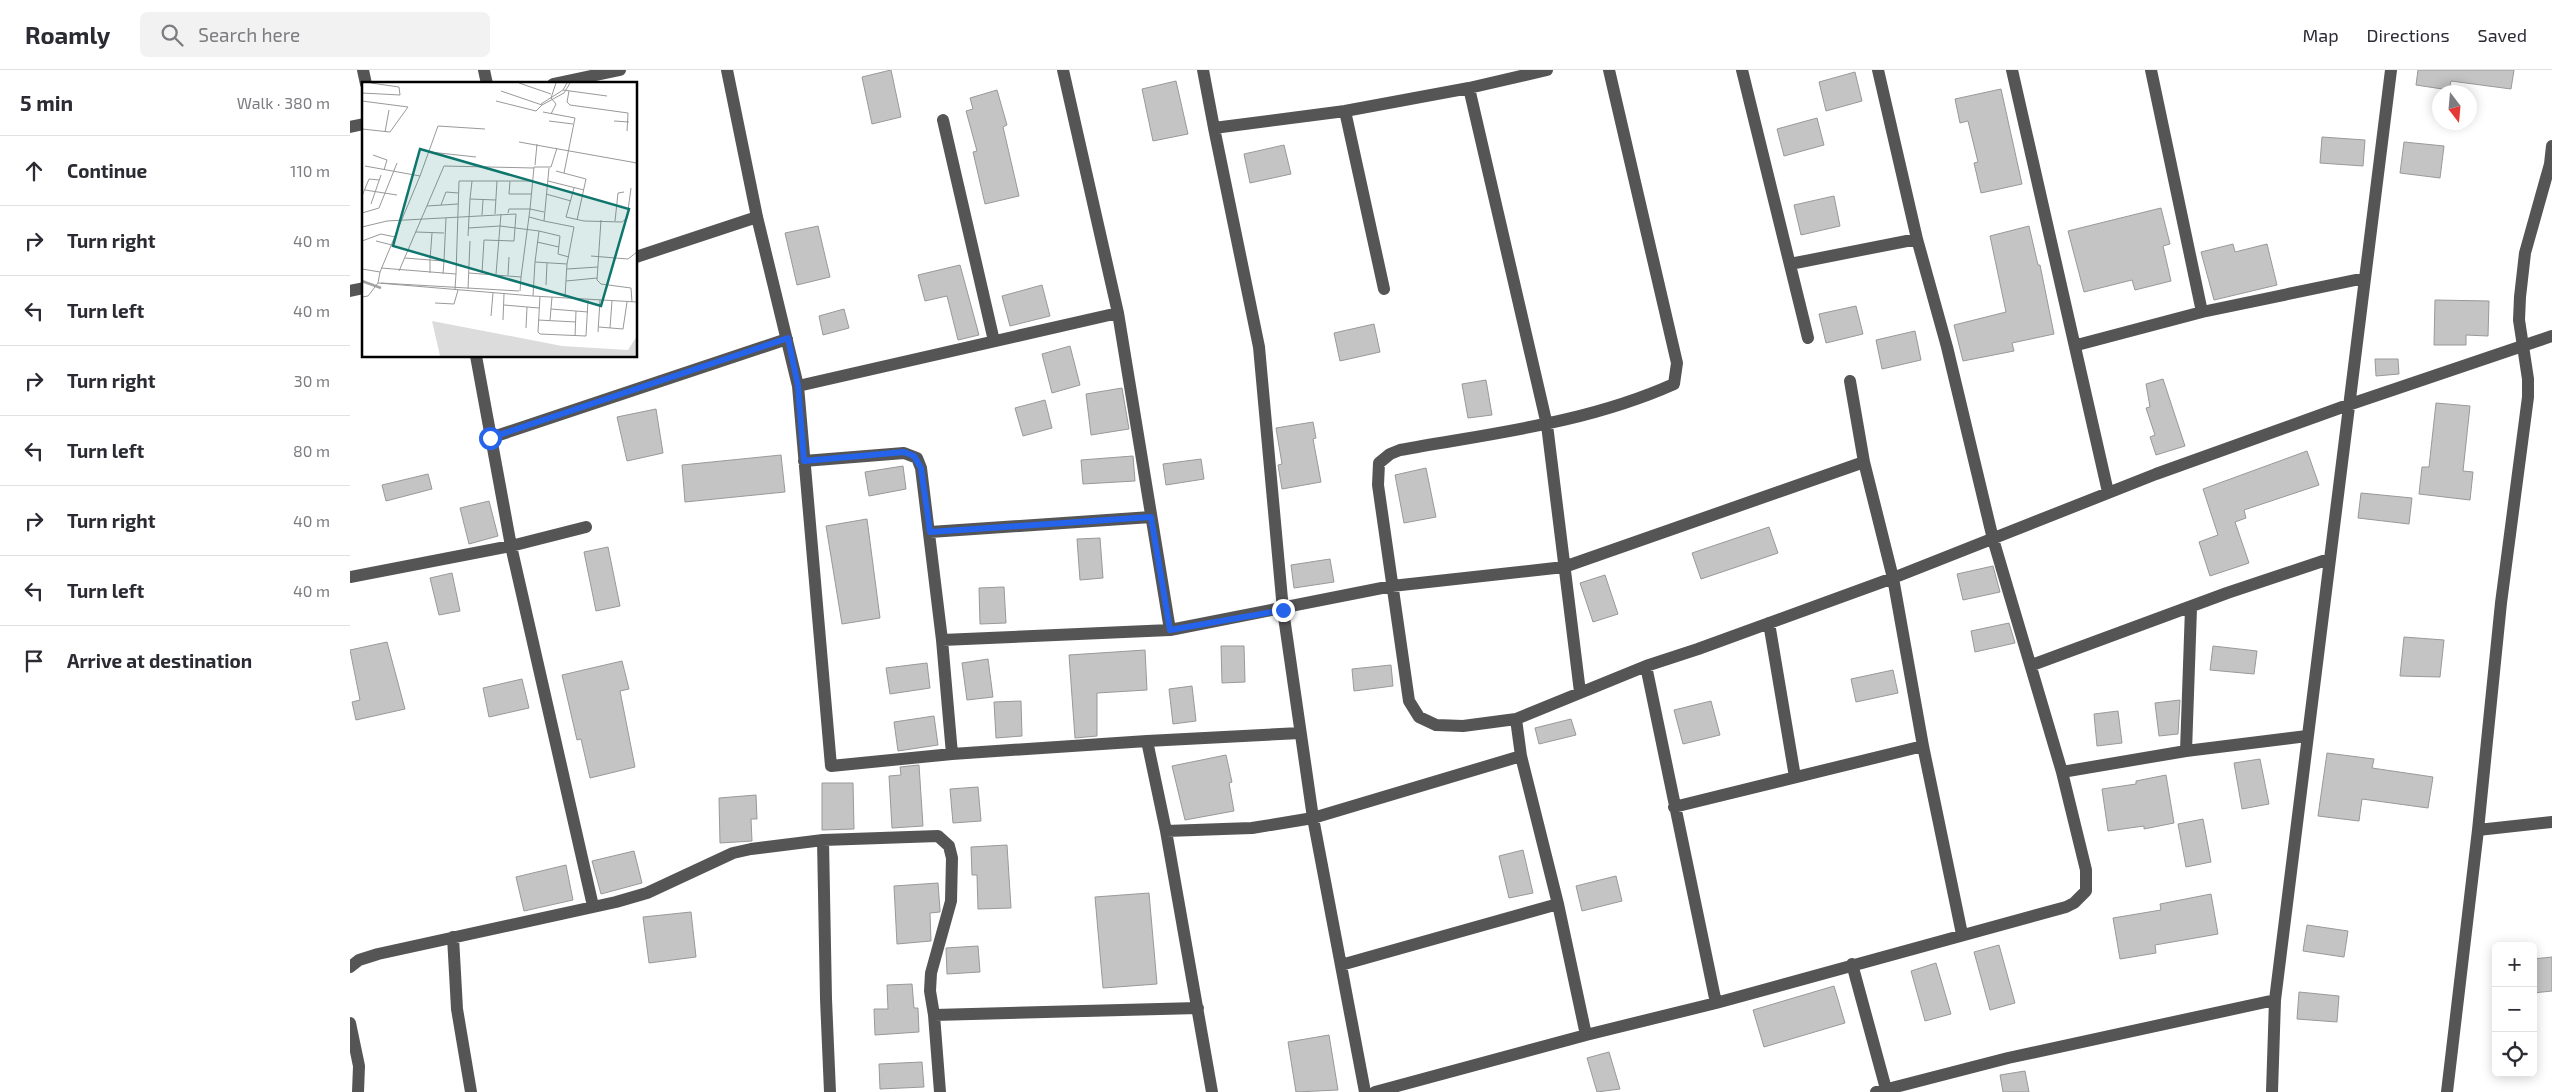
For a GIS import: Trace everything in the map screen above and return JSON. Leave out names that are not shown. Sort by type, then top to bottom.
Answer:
[{"type":"street","points":[[563,82],[620,70]]},
{"type":"street","points":[[727,70],[757,217],[788,338],[798,386],[831,766],[952,754],[1300,733]]},
{"type":"street","points":[[1063,70],[1118,313],[1135,406],[1170,630]]},
{"type":"street","points":[[1203,70],[1259,347],[1283,610],[1300,733],[1313,818],[1365,1092]]},
{"type":"street","points":[[1214,128],[1345,111],[1469,88],[1547,70]]},
{"type":"street","points":[[1610,70],[1677,363],[1674,384],[1598,412],[1547,425],[1400,450],[1384,458],[1379,464],[1378,478],[1409,701],[1419,717],[1436,725],[1451,727],[1516,719],[1646,666],[1893,578],[2108,492],[2348,405],[2552,336]]},
{"type":"street","points":[[1742,70],[1808,338]]},
{"type":"street","points":[[1375,1092],[1586,1034],[1716,1003],[1852,964],[2066,907],[2074,903],[2086,891],[2086,870],[2062,772],[2032,665],[1993,539],[1947,347],[1917,240],[1878,70]]},
{"type":"street","points":[[2012,70],[2077,344],[2108,492]]},
{"type":"street","points":[[2151,70],[2202,312]]},
{"type":"street","points":[[2272,1092],[2275,1000],[2348,405],[2392,70]]},
{"type":"street","points":[[1469,88],[1547,425],[1580,692]]},
{"type":"street","points":[[1345,111],[1384,289]]},
{"type":"street","points":[[943,120],[994,341]]},
{"type":"street","points":[[2447,1092],[2478,830],[2502,593],[2528,397],[2520,320],[2525,253],[2551,164],[2552,146]]},
{"type":"street","points":[[638,255],[757,217]]},
{"type":"street","points":[[1790,264],[1917,240]]},
{"type":"street","points":[[2077,344],[2202,312],[2365,278]]},
{"type":"street","points":[[798,386],[1118,313]]},
{"type":"street","points":[[490,438],[788,338]]},
{"type":"street","points":[[476,358],[511,546],[593,906]]},
{"type":"street","points":[[1850,381],[1864,462],[1893,578],[1923,746],[1962,934]]},
{"type":"street","points":[[804,461],[904,452],[914,456],[921,468],[942,640],[952,754]]},
{"type":"street","points":[[942,640],[1170,630],[1283,610],[1392,586],[1564,567],[1864,462]]},
{"type":"street","points":[[930,532],[1151,517]]},
{"type":"street","points":[[350,577],[511,546],[573,532],[586,527]]},
{"type":"street","points":[[2032,665],[2191,608],[2227,593],[2329,558]]},
{"type":"street","points":[[2186,751],[2191,608]]},
{"type":"street","points":[[1769,622],[1795,777]]},
{"type":"street","points":[[1646,666],[1716,1003]]},
{"type":"street","points":[[1516,719],[1521,756],[1558,904],[1586,1034]]},
{"type":"street","points":[[2062,772],[2186,751],[2307,736]]},
{"type":"street","points":[[1147,741],[1166,832],[1212,1092]]},
{"type":"street","points":[[1674,807],[1923,746]]},
{"type":"street","points":[[1166,832],[1252,828],[1313,818],[1521,756]]},
{"type":"street","points":[[2478,830],[2552,822]]},
{"type":"street","points":[[350,967],[359,960],[378,954],[647,893],[733,853],[780,844],[823,840],[938,836],[949,846],[952,858],[951,901],[930,973],[930,991],[934,1015],[940,1092]]},
{"type":"street","points":[[823,840],[830,1092]]},
{"type":"street","points":[[1341,965],[1558,904]]},
{"type":"street","points":[[453,937],[457,1009],[471,1092]]},
{"type":"street","points":[[1852,964],[1881,1091],[2008,1058],[2275,1000]]},
{"type":"street","points":[[934,1015],[1198,1008]]},
{"type":"street","points":[[350,1023],[359,1066],[358,1092]]},
{"type":"building","points":[[891,70],[901,117],[872,124],[862,77]]},
{"type":"building","points":[[2418,70],[2514,70],[2511,89],[2451,81],[2450,85],[2432,85],[2432,87],[2416,85]]},
{"type":"building","points":[[1855,72],[1862,101],[1826,111],[1819,82]]},
{"type":"building","points":[[1176,81],[1188,134],[1153,141],[1142,89]]},
{"type":"building","points":[[2001,89],[2022,184],[1981,193],[1974,163],[1978,162],[1968,121],[1960,123],[1955,99]]},
{"type":"building","points":[[997,90],[1007,125],[1003,127],[1019,196],[985,204],[973,152],[977,151],[966,111],[973,109],[970,98]]},
{"type":"building","points":[[1817,118],[1824,145],[1784,156],[1777,129]]},
{"type":"building","points":[[2322,137],[2365,140],[2363,166],[2320,163]]},
{"type":"building","points":[[2404,142],[2444,146],[2440,178],[2400,173]]},
{"type":"building","points":[[1284,145],[1291,174],[1250,183],[1244,154]]},
{"type":"building","points":[[1834,196],[1840,226],[1801,235],[1794,205]]},
{"type":"building","points":[[2161,208],[2170,244],[2163,246],[2171,281],[2135,290],[2132,280],[2084,292],[2068,231]]},
{"type":"building","points":[[818,226],[830,277],[797,285],[785,233]]},
{"type":"building","points":[[2029,226],[2038,265],[2040,265],[2054,334],[2012,343],[2014,351],[1963,361],[1954,325],[2006,312],[1990,236]]},
{"type":"building","points":[[2233,244],[2235,252],[2267,244],[2277,285],[2214,300],[2201,252]]},
{"type":"building","points":[[960,265],[979,335],[958,340],[947,296],[925,301],[918,275]]},
{"type":"building","points":[[1042,285],[1050,316],[1010,326],[1002,296]]},
{"type":"building","points":[[2435,300],[2489,301],[2488,336],[2466,335],[2466,345],[2434,345]]},
{"type":"building","points":[[1856,306],[1863,334],[1826,343],[1819,314]]},
{"type":"building","points":[[844,309],[849,328],[823,335],[819,316]]},
{"type":"building","points":[[1374,324],[1380,352],[1340,361],[1334,333]]},
{"type":"building","points":[[1915,331],[1921,360],[1882,369],[1876,340]]},
{"type":"building","points":[[1070,346],[1080,385],[1052,393],[1042,354]]},
{"type":"building","points":[[2375,359],[2398,359],[2399,374],[2376,376]]},
{"type":"building","points":[[2163,379],[2185,446],[2156,455],[2150,437],[2155,435],[2146,408],[2150,407],[2146,384]]},
{"type":"building","points":[[1486,380],[1492,415],[1468,418],[1462,384]]},
{"type":"building","points":[[1122,388],[1129,429],[1091,435],[1086,394]]},
{"type":"building","points":[[1045,400],[1052,428],[1023,436],[1015,408]]},
{"type":"building","points":[[2436,403],[2470,406],[2463,471],[2473,472],[2470,500],[2419,494],[2422,467],[2429,467]]},
{"type":"building","points":[[656,409],[663,453],[627,461],[617,417]]},
{"type":"building","points":[[1313,422],[1316,438],[1313,439],[1321,482],[1282,489],[1278,465],[1282,464],[1276,428]]},
{"type":"building","points":[[2307,451],[2319,485],[2244,510],[2246,518],[2235,522],[2249,563],[2210,576],[2199,542],[2218,535],[2203,489]]},
{"type":"building","points":[[781,455],[785,492],[685,502],[682,465]]},
{"type":"building","points":[[1133,456],[1135,481],[1083,484],[1081,460]]},
{"type":"building","points":[[1201,459],[1204,479],[1166,485],[1163,464]]},
{"type":"building","points":[[903,466],[906,489],[869,496],[865,472]]},
{"type":"building","points":[[1426,468],[1436,517],[1404,523],[1395,475]]},
{"type":"building","points":[[428,474],[432,489],[386,501],[382,485]]},
{"type":"building","points":[[2361,493],[2412,498],[2409,524],[2358,518]]},
{"type":"building","points":[[489,501],[498,536],[469,544],[460,508]]},
{"type":"building","points":[[867,519],[880,618],[842,624],[826,526]]},
{"type":"building","points":[[1769,527],[1778,553],[1701,579],[1692,553]]},
{"type":"building","points":[[1100,538],[1103,578],[1080,580],[1077,539]]},
{"type":"building","points":[[608,547],[620,606],[596,611],[584,552]]},
{"type":"building","points":[[1330,559],[1334,582],[1294,588],[1291,565]]},
{"type":"building","points":[[1993,566],[2000,592],[1963,600],[1957,574]]},
{"type":"building","points":[[452,573],[460,611],[439,615],[430,578]]},
{"type":"building","points":[[1605,575],[1618,614],[1593,622],[1580,583]]},
{"type":"building","points":[[1004,587],[1006,623],[980,624],[979,588]]},
{"type":"building","points":[[2009,623],[2015,643],[1975,652],[1971,631]]},
{"type":"building","points":[[2404,637],[2444,640],[2440,677],[2400,676]]},
{"type":"building","points":[[387,642],[405,709],[356,720],[352,702],[360,700],[350,650]]},
{"type":"building","points":[[1221,646],[1244,646],[1245,682],[1222,683]]},
{"type":"building","points":[[2213,646],[2257,651],[2254,674],[2210,670]]},
{"type":"building","points":[[1145,650],[1147,690],[1097,693],[1097,736],[1075,738],[1069,655]]},
{"type":"building","points":[[988,659],[993,697],[967,700],[962,663]]},
{"type":"building","points":[[622,661],[629,689],[620,691],[635,767],[590,778],[581,739],[577,740],[562,675]]},
{"type":"building","points":[[927,663],[930,688],[890,694],[886,668]]},
{"type":"building","points":[[1391,665],[1393,686],[1354,691],[1352,669]]},
{"type":"building","points":[[1893,670],[1898,693],[1856,702],[1851,679]]},
{"type":"building","points":[[522,679],[529,708],[489,717],[483,688]]},
{"type":"building","points":[[1192,686],[1196,721],[1173,724],[1169,689]]},
{"type":"building","points":[[2180,700],[2178,734],[2159,736],[2155,703]]},
{"type":"building","points":[[1021,701],[1022,736],[996,738],[994,702]]},
{"type":"building","points":[[1711,701],[1720,735],[1683,744],[1674,710]]},
{"type":"building","points":[[2118,711],[2122,743],[2097,746],[2094,714]]},
{"type":"building","points":[[934,716],[938,745],[898,751],[894,722]]},
{"type":"building","points":[[1571,719],[1576,735],[1539,744],[1535,728]]},
{"type":"building","points":[[2327,753],[2374,759],[2372,768],[2433,777],[2428,808],[2362,799],[2359,821],[2318,816]]},
{"type":"building","points":[[1226,755],[1232,782],[1229,783],[1234,811],[1185,820],[1172,766]]},
{"type":"building","points":[[2260,759],[2269,804],[2242,809],[2234,763]]},
{"type":"building","points":[[919,765],[923,826],[892,828],[889,776],[901,775],[900,767]]},
{"type":"building","points":[[2166,775],[2174,823],[2144,829],[2144,826],[2108,831],[2102,789],[2136,784],[2136,781]]},
{"type":"building","points":[[822,783],[853,783],[854,829],[822,830]]},
{"type":"building","points":[[978,787],[981,821],[953,823],[950,789]]},
{"type":"building","points":[[756,795],[757,819],[751,819],[752,841],[720,843],[719,798]]},
{"type":"building","points":[[2203,819],[2211,862],[2186,867],[2178,824]]},
{"type":"building","points":[[1007,845],[1011,908],[978,909],[977,875],[972,875],[971,847]]},
{"type":"building","points":[[1523,850],[1533,893],[1509,898],[1499,856]]},
{"type":"building","points":[[634,851],[642,883],[601,894],[592,861]]},
{"type":"building","points":[[566,865],[573,900],[524,911],[516,877]]},
{"type":"building","points":[[1616,876],[1622,901],[1582,911],[1576,886]]},
{"type":"building","points":[[938,883],[940,912],[930,913],[931,941],[897,944],[894,886]]},
{"type":"building","points":[[1149,893],[1157,984],[1103,988],[1095,897]]},
{"type":"building","points":[[2211,894],[2218,934],[2155,945],[2156,953],[2120,959],[2113,918],[2161,910],[2160,904]]},
{"type":"building","points":[[691,912],[696,957],[649,963],[643,917]]},
{"type":"building","points":[[2307,925],[2348,931],[2344,957],[2303,951]]},
{"type":"building","points":[[1999,945],[2015,1003],[1990,1010],[1974,952]]},
{"type":"building","points":[[978,946],[980,972],[947,974],[946,948]]},
{"type":"building","points":[[2552,957],[2552,991],[2537,993],[2537,959]]},
{"type":"building","points":[[1936,963],[1951,1014],[1925,1021],[1911,971]]},
{"type":"building","points":[[912,984],[914,1008],[918,1008],[919,1032],[875,1035],[874,1009],[888,1009],[887,985]]},
{"type":"building","points":[[1834,986],[1845,1023],[1764,1047],[1753,1010]]},
{"type":"building","points":[[2299,992],[2339,996],[2337,1022],[2297,1019]]},
{"type":"building","points":[[1329,1035],[1338,1090],[1296,1092],[1288,1042]]},
{"type":"building","points":[[1609,1052],[1620,1089],[1597,1092],[1587,1058]]},
{"type":"building","points":[[922,1062],[924,1087],[880,1089],[879,1064]]},
{"type":"building","points":[[2025,1071],[2029,1092],[2003,1092],[2000,1075]]},
{"type":"route","points":[[490,438],[788,338],[798,386],[804,461],[904,452],[914,456],[917,458],[921,468],[930,532],[1151,517],[1170,630],[1283,610]]}]
